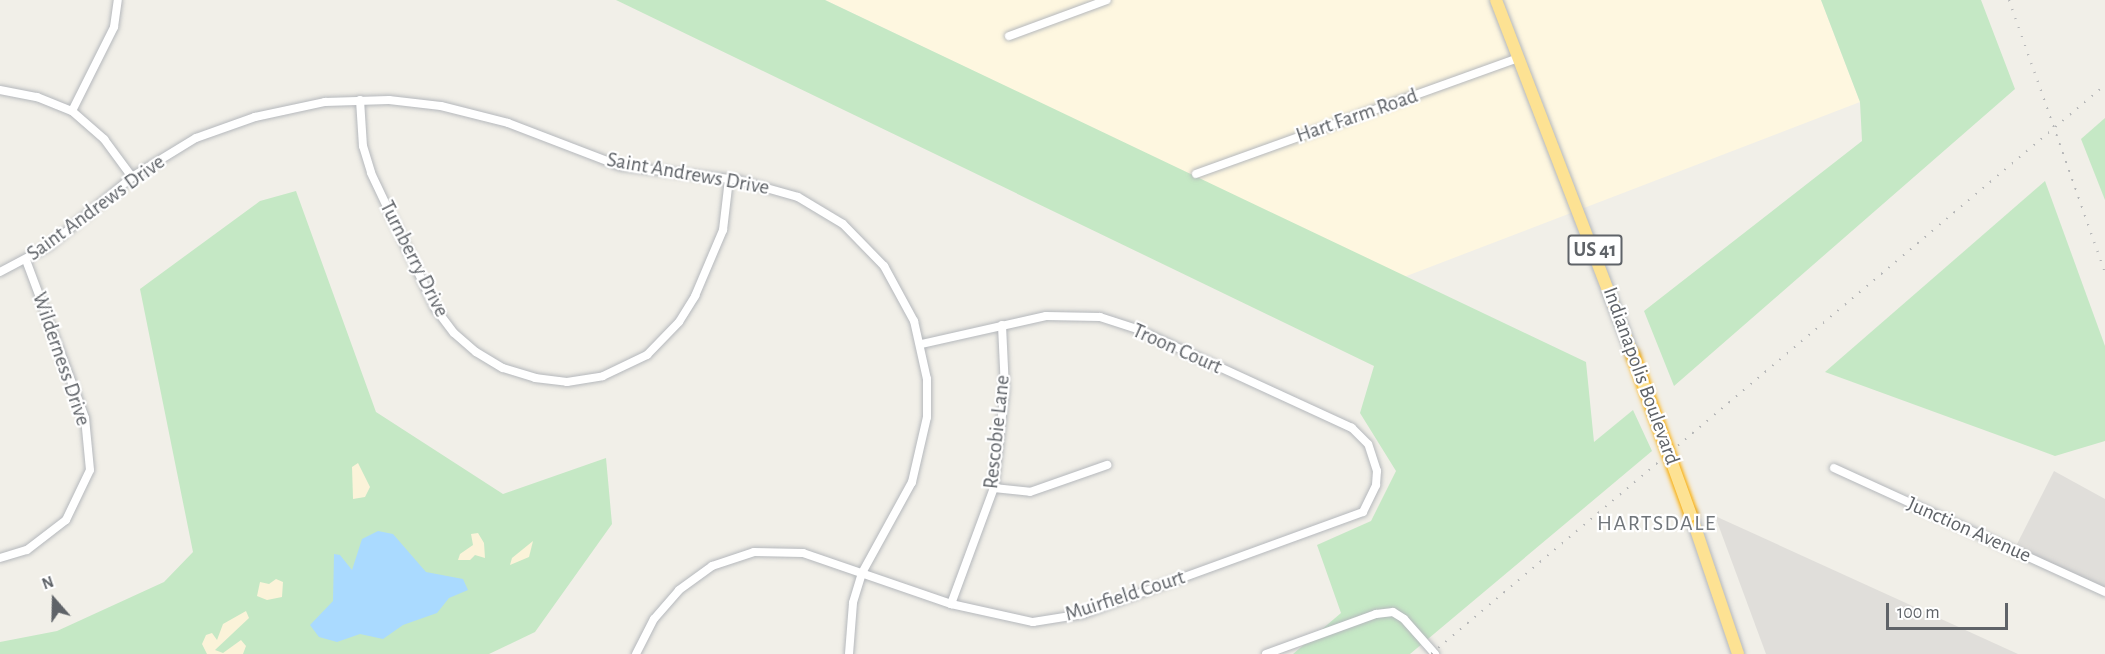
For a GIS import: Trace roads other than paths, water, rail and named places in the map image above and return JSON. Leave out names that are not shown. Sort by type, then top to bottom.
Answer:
[{"type":"highway","name":"Indianapolis Boulevard","points":[[1496,0],[1634,355],[1738,654]]},
{"type":"street","points":[[72,111],[114,27],[118,0]]},
{"type":"street","points":[[1010,36],[1107,0]]},
{"type":"street","name":"Hart Farm Road","points":[[1196,174],[1519,58]]},
{"type":"street","points":[[0,90],[37,97],[72,111],[104,139],[132,177]]},
{"type":"street","name":"Saint Andrews Drive","points":[[0,272],[26,260],[80,223],[132,177],[196,138],[255,117],[325,102],[360,100],[420,102],[451,108],[508,123],[620,166],[729,179],[798,197],[850,230],[895,282],[922,344],[927,417],[921,449],[912,482],[862,573],[853,603],[849,654]]},
{"type":"street","name":"Turnberry Drive","points":[[360,100],[363,146],[371,173],[435,308],[454,333],[476,352],[503,368],[535,378],[567,382],[603,376],[647,355],[679,322],[695,296],[723,230],[729,179]]},
{"type":"street","name":"Wilderness Drive","points":[[0,558],[27,550],[53,532],[74,508],[90,470],[85,418],[26,260]]},
{"type":"street","name":"Troon Court","points":[[922,344],[1002,325],[1073,315],[1100,317],[1137,329],[1352,428],[1368,444],[1377,471],[1372,492]]},
{"type":"street","name":"Rescobie Lane","points":[[951,604],[994,488],[1005,389],[1002,325]]},
{"type":"street","points":[[994,488],[1030,492],[1107,465]]},
{"type":"street","name":"Junction Avenue","points":[[1834,468],[2105,592]]},
{"type":"street","name":"Muirfield Court","points":[[636,654],[654,619],[679,590],[712,566],[754,552],[803,553],[951,604],[1033,622],[1083,614],[1362,512],[1372,492]]},
{"type":"street","points":[[1266,654],[1376,614],[1393,612],[1404,619],[1435,654]]},
{"type":"water","points":[[378,531],[393,534],[426,572],[463,579],[468,590],[449,598],[437,613],[403,625],[383,639],[360,634],[337,642],[319,637],[310,625],[333,601],[334,554],[340,555],[352,570],[362,539]]},
{"type":"railway","points":[[2009,0],[2105,273]]},
{"type":"railway","points":[[1431,654],[2105,85]]},
{"type":"district","name":"HARTSDALE","points":[[1657,524]]}]
